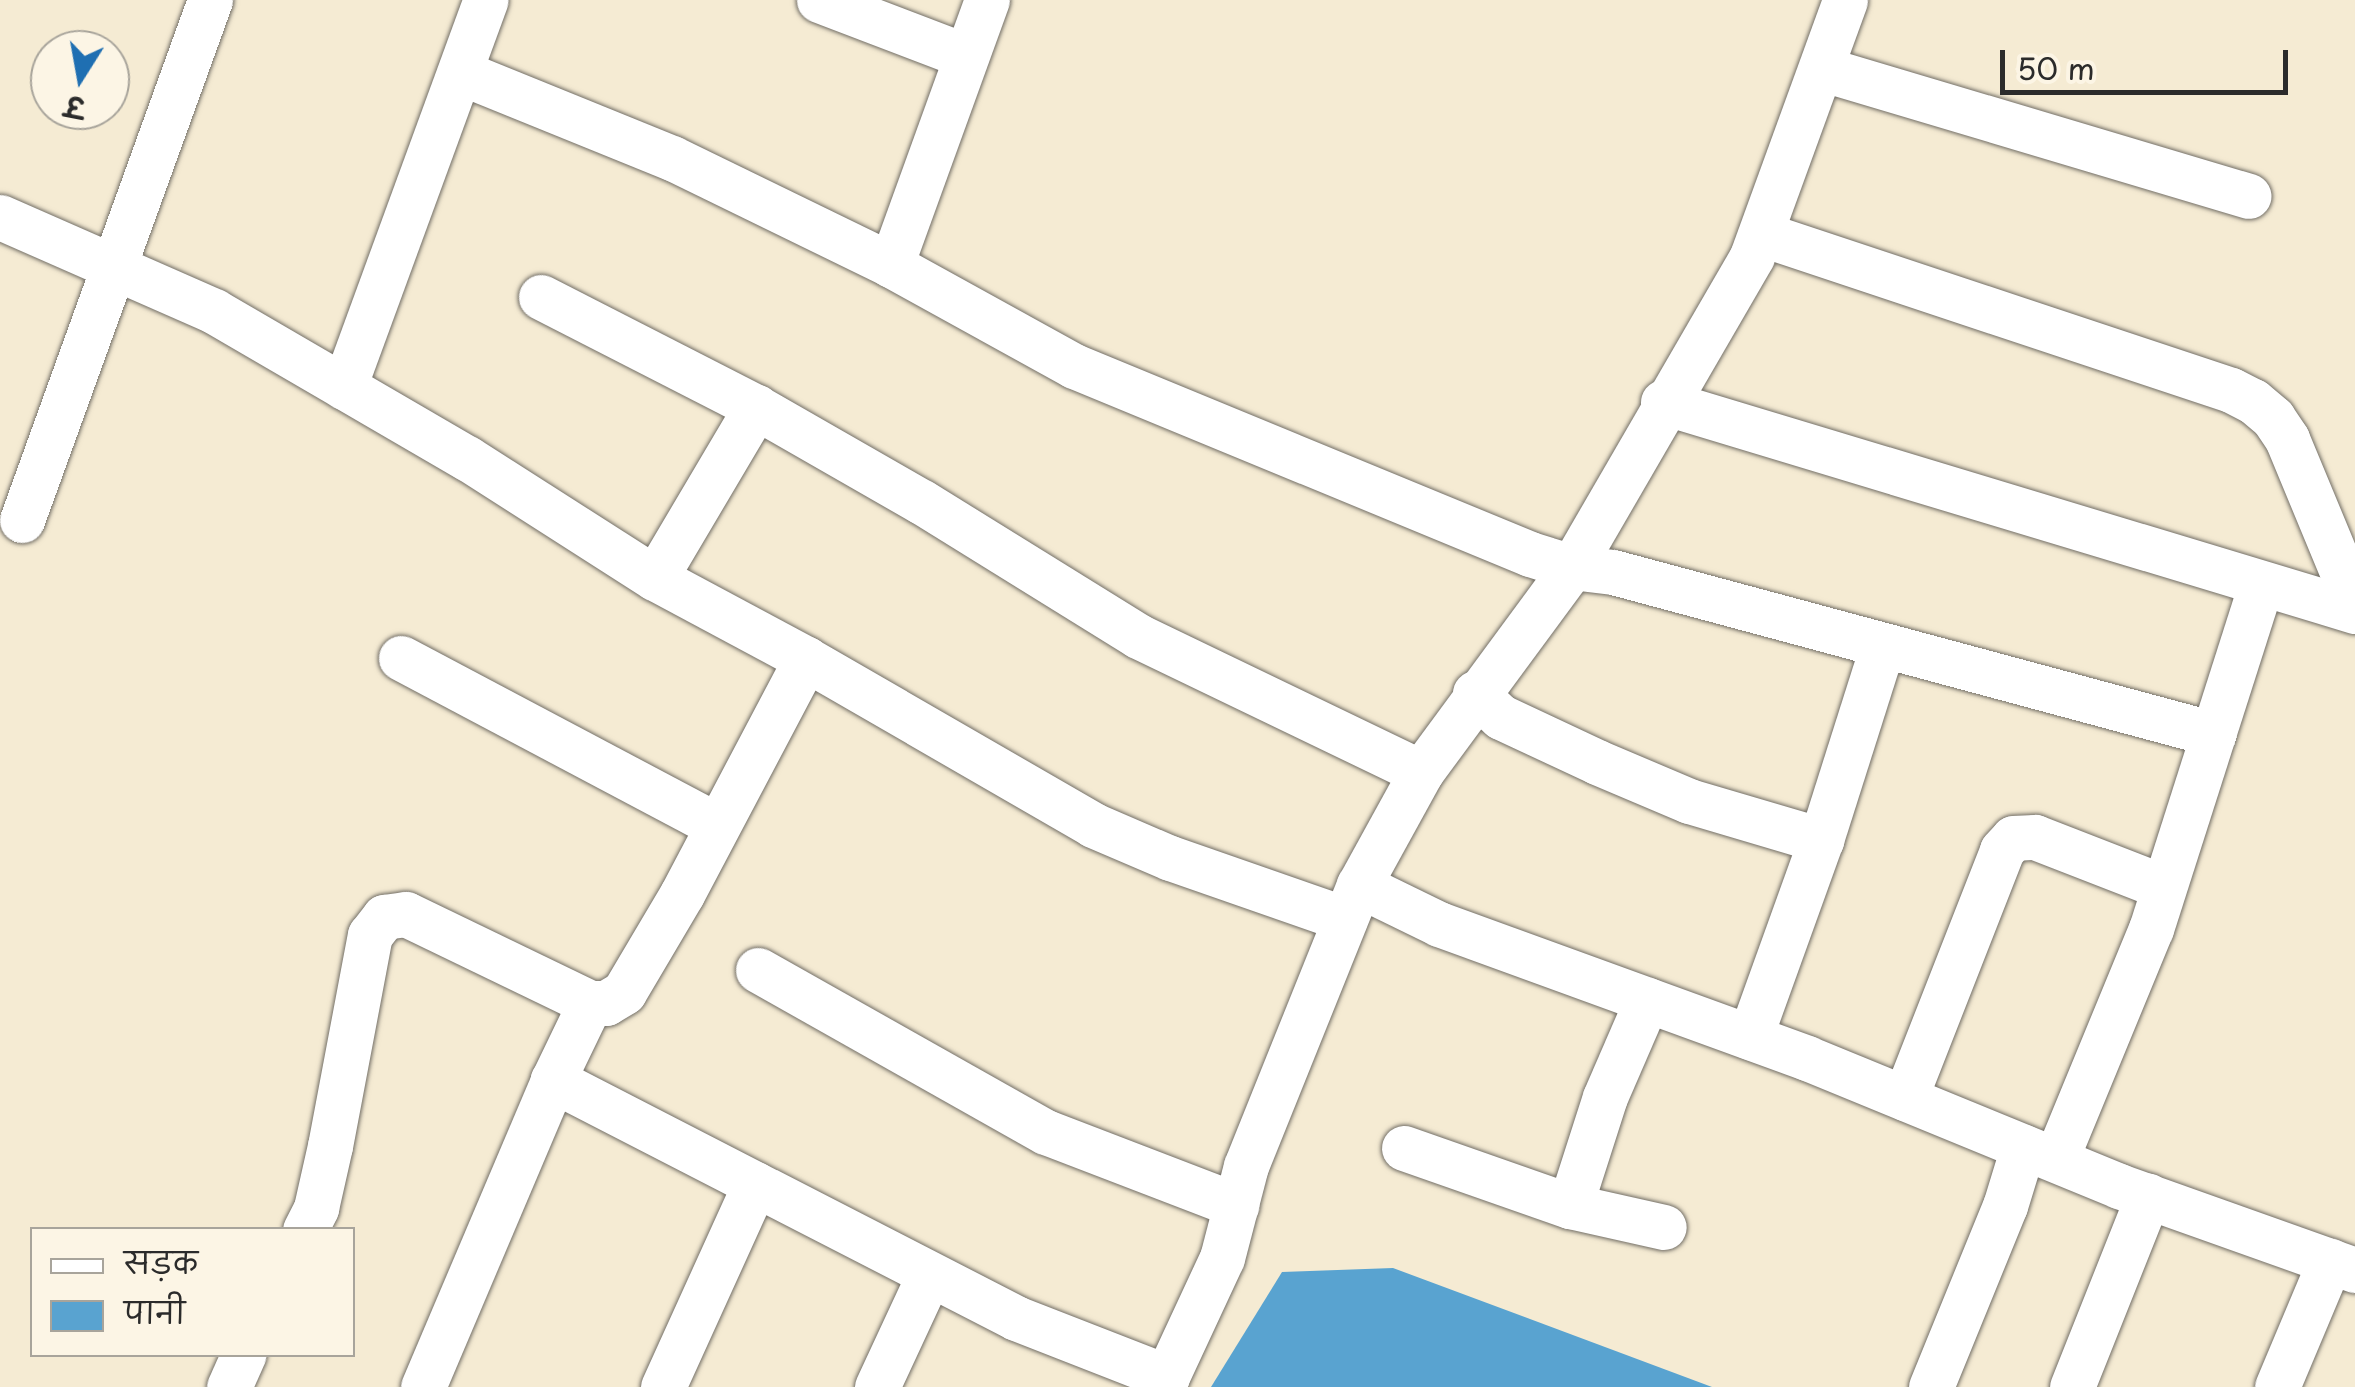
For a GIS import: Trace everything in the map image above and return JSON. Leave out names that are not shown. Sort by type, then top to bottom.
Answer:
[{"type":"street","points":[[22,520],[210,0]]},
{"type":"street","points":[[344,387],[486,0]]},
{"type":"street","points":[[819,0],[966,56]]},
{"type":"street","points":[[891,265],[988,0]]},
{"type":"street","points":[[552,1080],[1016,1318],[1164,1382],[1222,1258],[1246,1166],[1352,902],[1421,772],[1474,693],[1572,567],[1762,234],[1845,0]]},
{"type":"street","points":[[1823,70],[2248,196]]},
{"type":"street","points":[[460,72],[672,158],[891,265],[1074,366],[1572,567],[1613,572],[1882,648],[2214,734]]},
{"type":"street","points":[[0,217],[214,310],[655,578],[806,659],[1093,825],[1170,858],[1439,924],[1750,1038],[2148,1196],[2342,1266],[2277,1387]]},
{"type":"street","points":[[1762,234],[2231,390],[2253,402],[2273,418],[2287,439],[2355,603]]},
{"type":"street","points":[[542,298],[756,408],[922,502],[1138,636],[1421,772]]},
{"type":"street","points":[[1663,402],[2260,586],[2355,611]]},
{"type":"street","points":[[655,578],[756,408]]},
{"type":"street","points":[[1932,1387],[2006,1206],[2040,1153],[2164,887],[2260,586]]},
{"type":"street","points":[[1750,1038],[1821,840],[1882,648]]},
{"type":"street","points":[[401,658],[717,825]]},
{"type":"street","points":[[307,1227],[323,1177],[370,935],[384,918],[406,914],[590,1002],[606,1003],[624,992],[806,659]]},
{"type":"street","points":[[1474,693],[1502,718],[1612,768],[1690,801],[1821,840]]},
{"type":"street","points":[[1905,1098],[2002,850],[2013,838],[2034,837],[2164,887]]},
{"type":"street","points":[[758,970],[1046,1132],[1236,1205]]},
{"type":"street","points":[[1570,1206],[1606,1097],[1647,1000]]},
{"type":"street","points":[[424,1387],[552,1080],[590,1002]]},
{"type":"street","points":[[1404,1148],[1570,1206],[1664,1227]]},
{"type":"street","points":[[663,1387],[755,1184]]},
{"type":"street","points":[[2072,1387],[2148,1196]]},
{"type":"street","points":[[877,1387],[929,1275]]},
{"type":"street","points":[[228,1387],[243,1357]]},
{"type":"water","points":[[1393,1268],[1712,1387],[1211,1387],[1282,1272]]}]
